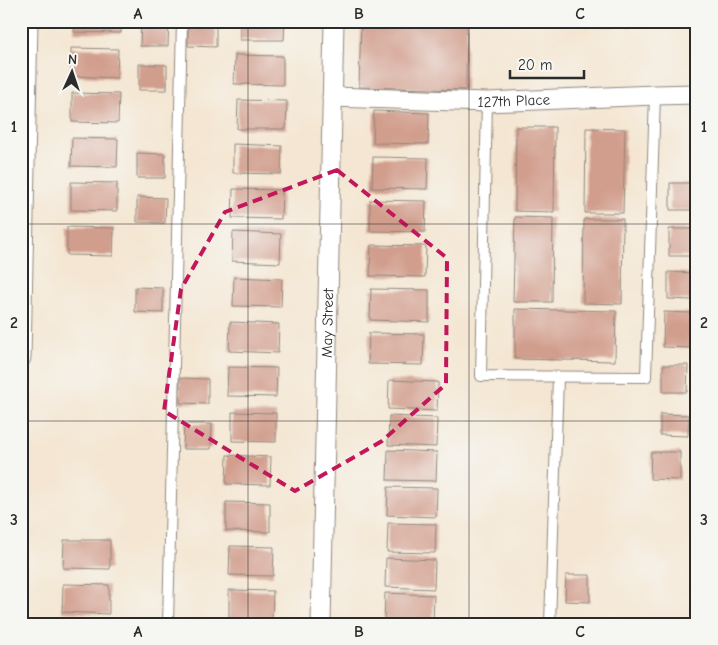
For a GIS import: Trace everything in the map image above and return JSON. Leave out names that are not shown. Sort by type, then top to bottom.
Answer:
[{"type":"street","points":[[21,358],[28,21]]},
{"type":"street","name":"May Street","points":[[321,624],[334,21]]},
{"type":"street","name":"127th Place","points":[[332,97],[487,102],[697,94]]},
{"type":"lane","points":[[168,624],[182,21]]},
{"type":"lane","points":[[487,102],[481,376],[646,377],[655,95]]},
{"type":"lane","points":[[550,624],[558,377]]},
{"type":"highlighted area","points":[[337,170],[447,258],[446,384],[382,441],[295,491],[164,411],[181,289],[225,212]]},
{"type":"building","points":[[75,21],[121,21],[121,33],[74,32]]},
{"type":"building","points":[[141,21],[169,21],[168,46],[140,46]]},
{"type":"building","points":[[188,21],[216,22],[216,47],[188,46]]},
{"type":"building","points":[[240,21],[285,21],[284,40],[240,40]]},
{"type":"building","points":[[361,21],[467,21],[466,90],[359,87]]},
{"type":"building","points":[[584,21],[632,21],[632,27],[584,26]]},
{"type":"building","points":[[71,48],[118,49],[117,78],[71,76]]},
{"type":"building","points":[[235,55],[283,56],[283,85],[234,84]]},
{"type":"building","points":[[139,64],[167,65],[167,90],[139,90]]},
{"type":"building","points":[[72,93],[119,94],[118,123],[72,122]]},
{"type":"building","points":[[238,100],[287,101],[286,129],[237,129]]},
{"type":"building","points":[[374,111],[429,113],[428,144],[373,143]]},
{"type":"building","points":[[516,127],[555,127],[554,212],[515,211]]},
{"type":"building","points":[[586,128],[625,129],[623,213],[585,213]]},
{"type":"building","points":[[72,138],[118,139],[117,167],[71,166]]},
{"type":"building","points":[[233,144],[282,146],[281,174],[233,173]]},
{"type":"building","points":[[137,153],[165,154],[165,178],[137,178]]},
{"type":"building","points":[[373,157],[428,158],[427,189],[372,188]]},
{"type":"building","points":[[71,182],[117,183],[117,211],[71,210]]},
{"type":"building","points":[[670,183],[695,183],[694,210],[670,210]]},
{"type":"building","points":[[233,189],[282,190],[281,219],[232,218]]},
{"type":"building","points":[[137,197],[166,198],[165,223],[137,222]]},
{"type":"building","points":[[370,200],[426,201],[425,232],[370,231]]},
{"type":"building","points":[[515,217],[553,218],[552,302],[513,302]]},
{"type":"building","points":[[584,219],[623,219],[622,304],[583,303]]},
{"type":"building","points":[[67,227],[114,228],[113,256],[67,255]]},
{"type":"building","points":[[669,229],[694,229],[693,256],[669,256]]},
{"type":"building","points":[[233,232],[281,234],[280,263],[232,261]]},
{"type":"building","points":[[371,245],[426,246],[425,277],[370,276]]},
{"type":"building","points":[[668,272],[693,273],[692,300],[668,299]]},
{"type":"building","points":[[234,277],[282,279],[281,307],[233,306]]},
{"type":"building","points":[[135,287],[163,288],[163,313],[135,312]]},
{"type":"building","points":[[371,289],[429,290],[429,322],[370,320]]},
{"type":"building","points":[[515,309],[616,311],[615,361],[515,359]]},
{"type":"building","points":[[664,312],[692,313],[691,348],[663,347]]},
{"type":"building","points":[[230,322],[279,324],[278,353],[229,351]]},
{"type":"building","points":[[369,333],[424,334],[423,365],[368,364]]},
{"type":"building","points":[[663,365],[688,365],[687,392],[663,392]]},
{"type":"building","points":[[228,367],[277,368],[276,397],[227,396]]},
{"type":"building","points":[[180,378],[208,379],[208,404],[180,403]]},
{"type":"building","points":[[389,380],[438,382],[437,411],[388,409]]},
{"type":"building","points":[[232,412],[276,413],[276,442],[232,441]]},
{"type":"building","points":[[660,414],[689,415],[688,436],[660,435]]},
{"type":"building","points":[[389,416],[437,418],[436,447],[388,445]]},
{"type":"building","points":[[184,424],[212,424],[211,449],[183,449]]},
{"type":"building","points":[[388,450],[437,452],[436,481],[387,480]]},
{"type":"building","points":[[651,452],[680,452],[680,480],[650,479]]},
{"type":"building","points":[[227,455],[271,457],[270,485],[226,484]]},
{"type":"building","points":[[388,487],[437,488],[436,517],[387,515]]},
{"type":"building","points":[[226,502],[270,503],[270,532],[226,531]]},
{"type":"building","points":[[388,523],[436,524],[435,553],[387,552]]},
{"type":"building","points":[[64,540],[110,540],[110,569],[63,568]]},
{"type":"building","points":[[230,546],[274,547],[273,576],[229,575]]},
{"type":"building","points":[[386,558],[435,560],[434,589],[385,587]]},
{"type":"building","points":[[566,575],[590,575],[590,602],[565,601]]},
{"type":"building","points":[[63,584],[109,585],[109,614],[62,612]]},
{"type":"building","points":[[229,590],[273,591],[272,620],[229,619]]},
{"type":"building","points":[[385,593],[434,595],[433,624],[384,623]]}]
